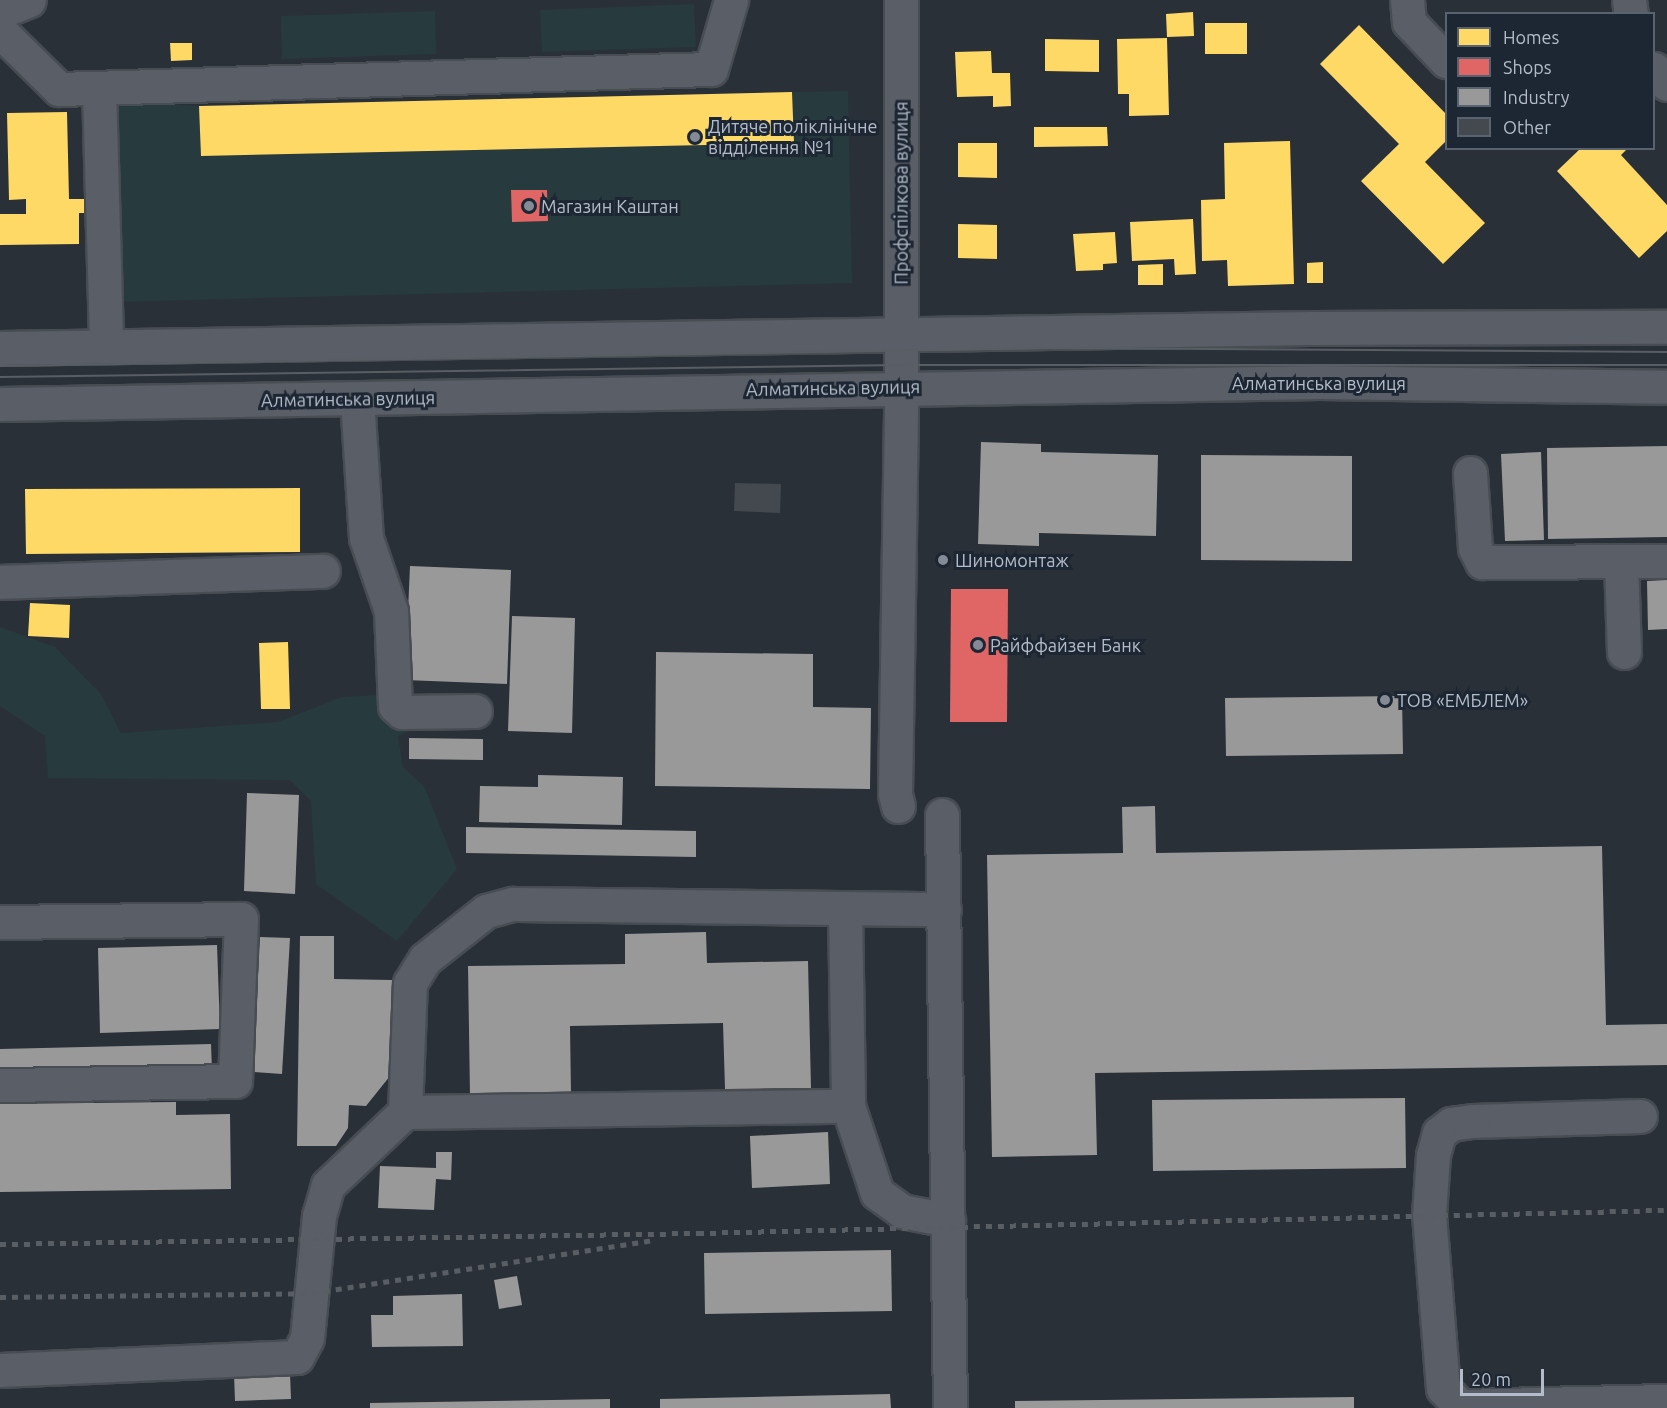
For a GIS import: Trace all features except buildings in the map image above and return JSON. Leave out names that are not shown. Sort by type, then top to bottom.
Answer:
[{"type":"street","points":[[0,12],[29,0]]},
{"type":"street","points":[[0,32],[59,89],[711,69],[731,0]]},
{"type":"street","name":"Профспілкова вулиця","points":[[898,806],[895,794],[901,334],[901,0]]},
{"type":"street","points":[[1407,0],[1409,22],[1445,60]]},
{"type":"street","points":[[1655,71],[1667,84]]},
{"type":"street","points":[[99,88],[106,346]]},
{"type":"street","points":[[0,348],[901,334],[1667,327]]},
{"type":"street","name":"Алматинська вулиця","points":[[0,404],[357,399],[900,386],[1319,381],[1667,387]]},
{"type":"street","points":[[357,399],[366,538],[392,611],[394,706],[402,712],[475,711]]},
{"type":"street","points":[[1470,473],[1475,548],[1482,562],[1667,561]]},
{"type":"street","points":[[1621,562],[1624,652]]},
{"type":"street","points":[[0,582],[322,571]]},
{"type":"street","points":[[942,815],[950,1408]]},
{"type":"street","points":[[405,1112],[410,983],[426,959],[492,908],[513,904],[944,909]]},
{"type":"street","points":[[845,908],[848,1106],[877,1193],[902,1212],[948,1220]]},
{"type":"street","points":[[0,922],[241,919],[235,1081],[0,1085]]},
{"type":"street","points":[[0,1370],[297,1357],[307,1338],[319,1216],[327,1185],[405,1112],[848,1106]]},
{"type":"street","points":[[1640,1116],[1472,1121],[1451,1124],[1439,1133],[1433,1155],[1429,1215],[1443,1388],[1460,1406],[1667,1401]]},
{"type":"green space","points":[[694,4],[696,47],[542,52],[540,10]]},
{"type":"green space","points":[[435,11],[436,54],[282,59],[281,16]]},
{"type":"green space","points":[[848,91],[852,283],[113,302],[106,101],[199,106],[201,156],[793,143],[792,92]]},
{"type":"green space","points":[[0,627],[55,647],[101,694],[121,733],[278,722],[342,697],[411,693],[424,723],[398,736],[403,767],[424,786],[457,869],[397,941],[316,884],[311,801],[290,780],[48,778],[45,736],[0,706]]},
{"type":"tram line","points":[[0,366],[1049,348],[1667,352]]},
{"type":"tram line","points":[[0,377],[900,365],[1667,365]]},
{"type":"railway","points":[[0,1244],[698,1233],[1667,1210]]},
{"type":"railway","points":[[0,1297],[312,1293],[654,1240]]},
{"type":"place","name":"Дитяче поліклінічне відділення №1","points":[[695,137]]},
{"type":"place","name":"Магазин Каштан","points":[[529,206]]},
{"type":"place","name":"Шиномонтаж","points":[[943,560]]},
{"type":"place","name":"Райффайзен Банк","points":[[978,645]]},
{"type":"place","name":"ТОВ «ЕМБЛЕМ»","points":[[1385,700]]}]
